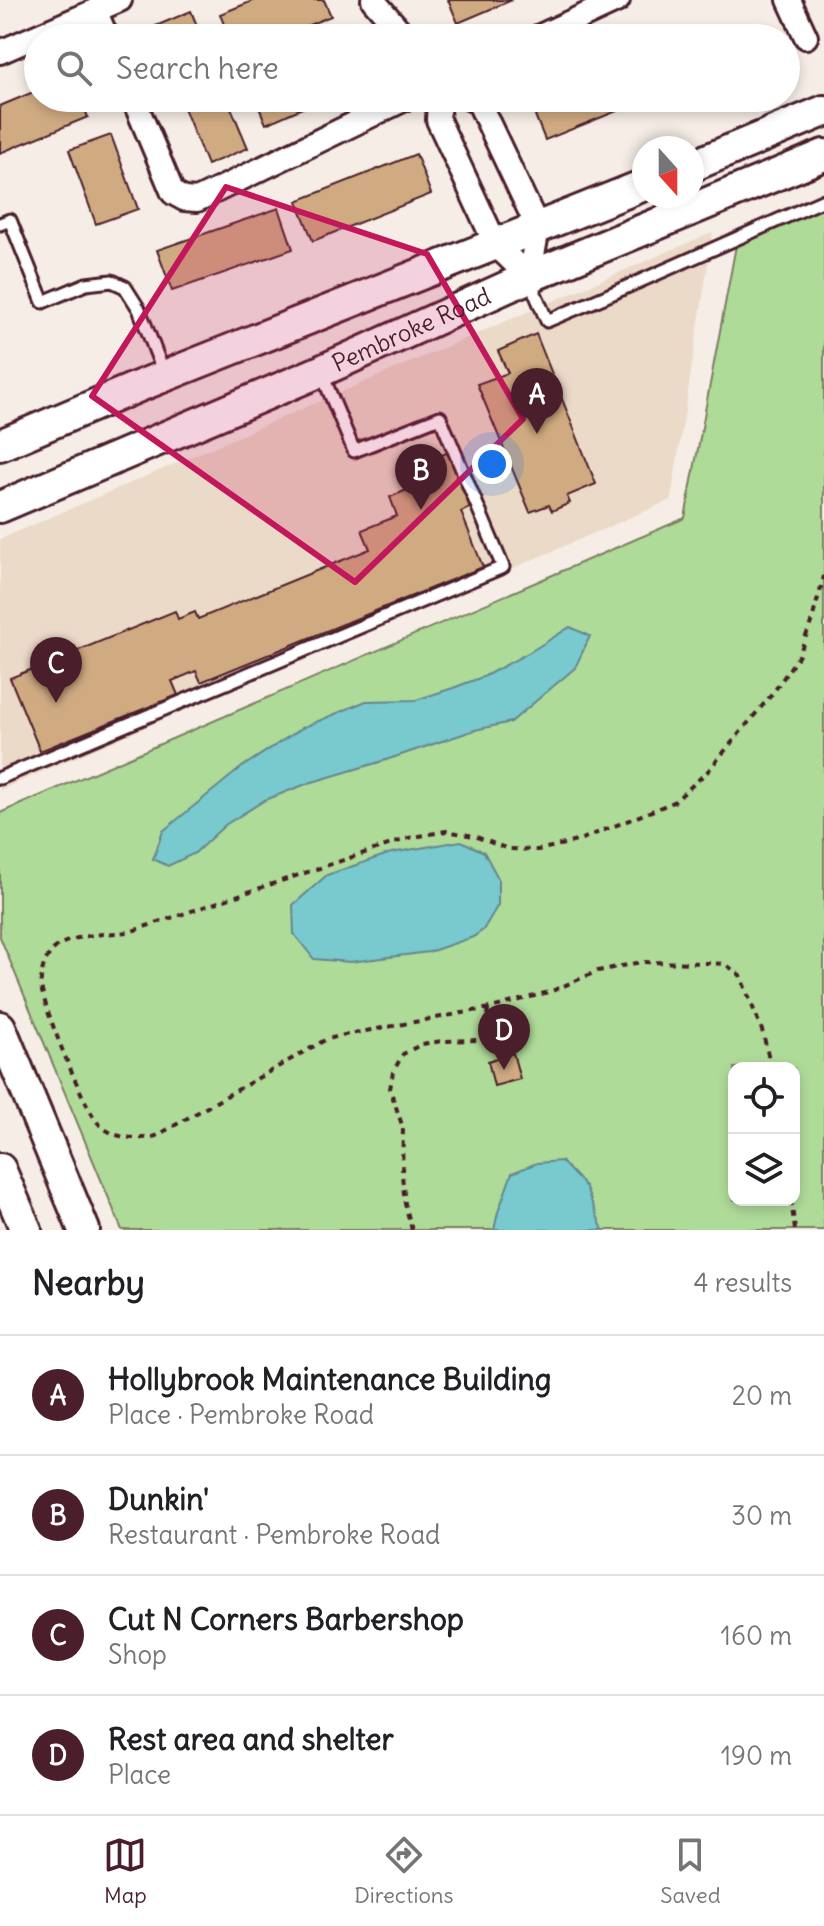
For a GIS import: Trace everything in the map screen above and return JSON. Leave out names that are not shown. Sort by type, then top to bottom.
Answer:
[{"type":"main road","points":[[704,161],[824,111]]},
{"type":"main road","name":"Pembroke Road","points":[[0,507],[321,371],[529,277],[824,155]]},
{"type":"main road","name":"Pembroke Road","points":[[0,445],[632,190]]},
{"type":"main road","points":[[0,1027],[84,1230]]},
{"type":"main road","points":[[0,1169],[26,1230]]},
{"type":"street","points":[[63,24],[120,0]]},
{"type":"street","points":[[373,0],[394,24]]},
{"type":"street","points":[[566,24],[618,0]]},
{"type":"street","points":[[789,0],[806,37]]},
{"type":"street","points":[[95,10],[101,24]]},
{"type":"street","points":[[0,52],[24,41]]},
{"type":"street","points":[[139,112],[173,193],[184,199],[197,200],[378,112]]},
{"type":"street","points":[[438,112],[438,120],[496,245],[529,277]]},
{"type":"street","points":[[483,112],[538,228],[529,277]]},
{"type":"lane","points":[[529,277],[547,321],[824,200]]},
{"type":"lane","points":[[0,224],[10,220],[43,302],[86,284],[112,281],[125,287],[139,309],[165,376]]},
{"type":"lane","points":[[0,778],[503,567],[440,417],[354,451],[321,371]]},
{"type":"path","points":[[770,1062],[763,1033],[740,975],[725,964],[641,962],[598,971],[552,991],[488,1008],[325,1040],[156,1136],[119,1136],[100,1125],[86,1105],[48,1012],[41,985],[44,963],[54,949],[71,940],[129,932],[409,838],[446,831],[474,836],[508,849],[538,850],[577,841],[674,802],[708,771],[773,693],[799,655],[824,576]]},
{"type":"path","points":[[412,1230],[402,1175],[403,1128],[390,1089],[393,1072],[403,1054],[422,1044],[477,1040],[487,1031],[488,1008]]},
{"type":"path","points":[[792,1206],[795,1230]]},
{"type":"highlighted area","points":[[226,187],[427,254],[523,419],[355,582],[92,396]]},
{"type":"shaded area","points":[[713,232],[671,500],[0,790],[0,539]]},
{"type":"green space","points":[[824,203],[824,1230],[122,1230],[0,937],[0,813],[685,518],[737,240]]},
{"type":"water","points":[[570,627],[590,636],[575,668],[511,722],[475,730],[309,783],[265,800],[225,825],[195,853],[168,866],[153,859],[163,831],[242,767],[302,728],[366,701],[416,700],[485,676]]},
{"type":"water","points":[[461,841],[484,852],[498,878],[498,905],[483,930],[473,937],[429,952],[350,962],[314,959],[294,934],[293,905],[327,875],[391,853]]},
{"type":"water","points":[[561,1161],[585,1186],[603,1230],[494,1230],[512,1173],[537,1163]]},
{"type":"building","points":[[255,0],[324,0],[331,16],[311,24],[224,24],[220,14]]},
{"type":"building","points":[[448,0],[512,0],[458,23]]},
{"type":"building","points":[[191,11],[196,24],[160,24]]},
{"type":"building","points":[[24,96],[24,112],[86,112],[88,117],[0,153],[0,106]]},
{"type":"building","points":[[186,112],[233,112],[248,148],[207,165]]},
{"type":"building","points":[[261,112],[293,112],[266,124]]},
{"type":"building","points":[[534,112],[615,112],[545,140]]},
{"type":"building","points":[[111,135],[138,209],[96,224],[69,150]]},
{"type":"building","points":[[416,154],[431,194],[313,241],[297,201]]},
{"type":"building","points":[[279,208],[293,249],[172,291],[157,250]]},
{"type":"building","points":[[536,334],[596,484],[567,496],[570,503],[552,511],[549,505],[530,512],[477,384],[508,373],[498,351]]},
{"type":"building","points":[[449,452],[471,507],[461,512],[483,567],[201,682],[196,671],[172,681],[178,695],[40,751],[10,678],[175,611],[178,619],[195,612],[198,619],[370,549],[362,530],[397,516],[390,497],[407,490],[400,472]]},
{"type":"building","points":[[513,1053],[520,1079],[494,1086],[488,1061]]},
{"type":"place","name":"Hollybrook Maintenance Building","points":[[537,434]]},
{"type":"place","name":"Dunkin'","points":[[421,510]]},
{"type":"place","name":"Cut N Corners Barbershop","points":[[56,703]]},
{"type":"place","name":"Rest area and shelter","points":[[504,1070]]}]
